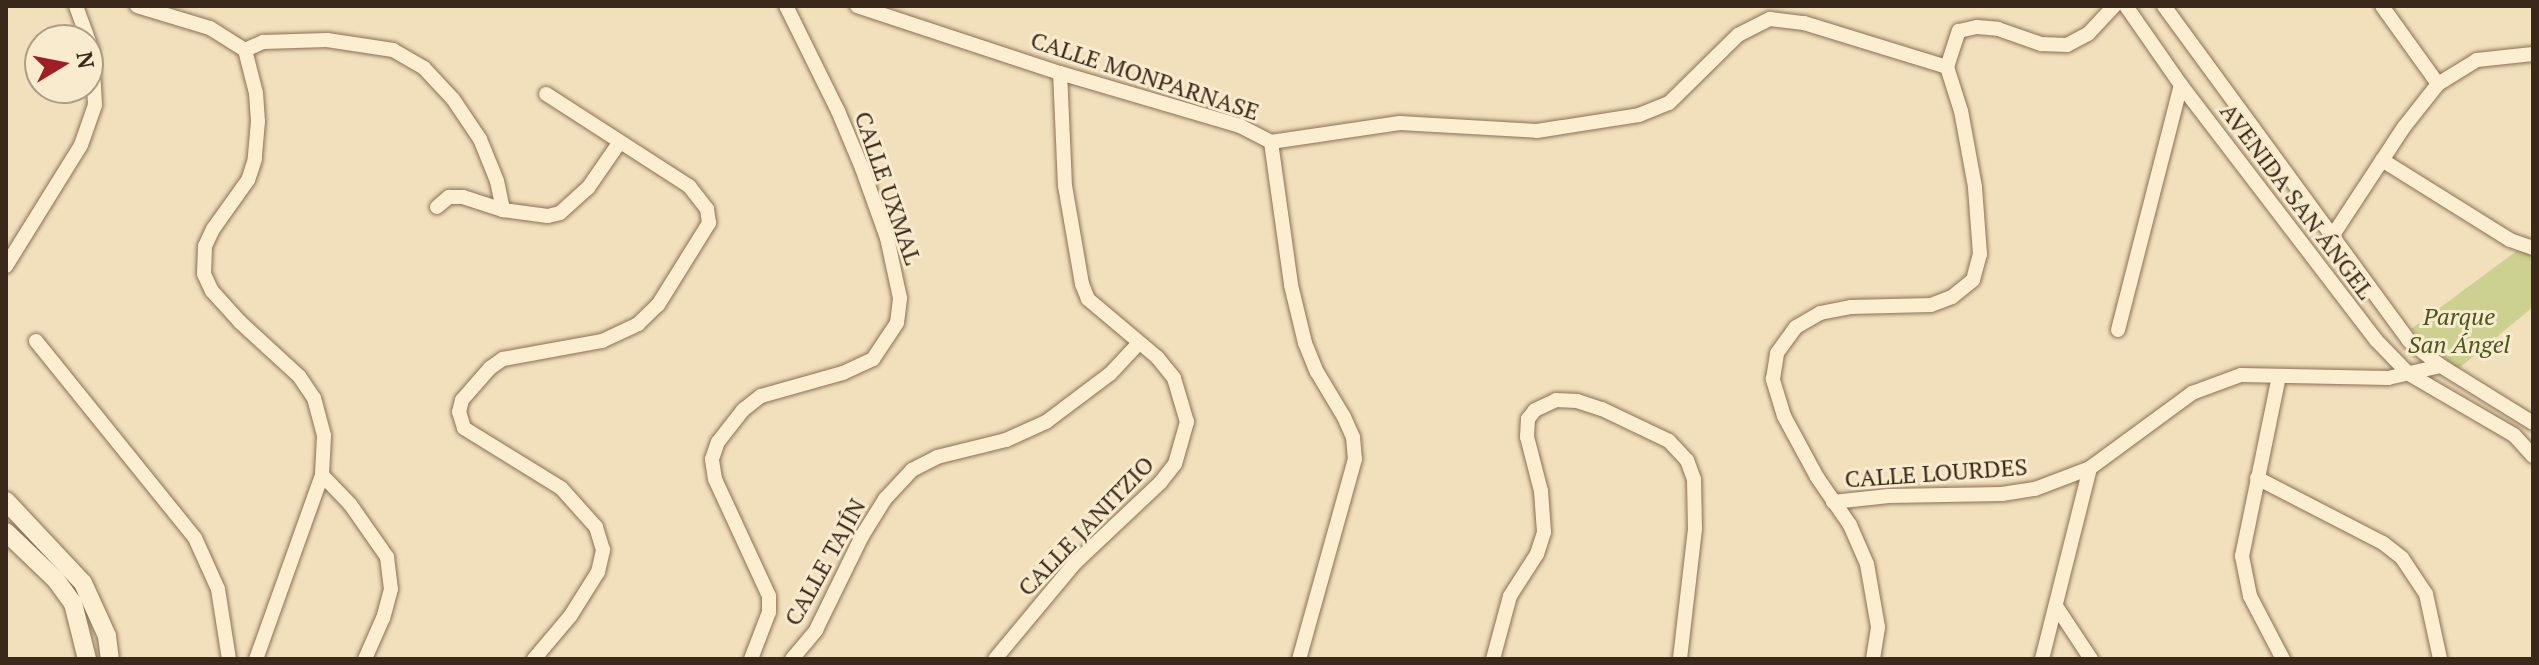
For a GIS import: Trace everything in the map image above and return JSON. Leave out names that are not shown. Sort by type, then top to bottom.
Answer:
[{"type":"street","points":[[6,266],[81,145],[95,105],[92,50],[76,6]]},
{"type":"street","points":[[137,6],[210,28],[245,50],[256,93],[258,121],[255,159],[248,180],[213,229],[205,246],[204,274],[212,291],[240,322],[299,376],[314,398],[324,436],[322,475],[256,659]]},
{"type":"street","name":"CALLE UXMAL","points":[[751,659],[769,612],[769,596],[715,479],[712,459],[718,442],[743,410],[761,396],[843,373],[873,359],[897,323],[900,298],[887,238],[862,168],[838,111],[786,6]]},
{"type":"street","name":"CALLE MONPARNASE","points":[[857,6],[1060,73],[1240,126],[1271,142],[1400,123],[1537,131],[1639,115],[1669,103],[1738,35],[1770,19],[1804,23],[1947,67]]},
{"type":"street","points":[[1873,659],[1878,627],[1867,564],[1850,525],[1833,502],[1784,416],[1775,392],[1773,366],[1787,337],[1820,313],[1851,307],[1931,305],[1952,297],[1973,280],[1980,254],[1975,187],[1961,111],[1947,67],[1959,31],[1968,28],[1998,29],[2041,44],[2067,45],[2088,34],[2114,6]]},
{"type":"street","name":"AVENIDA SAN ÁNGEL","points":[[2126,6],[2181,85],[2356,315],[2409,374],[2514,435],[2533,456]]},
{"type":"street","name":"AVENIDA SAN ÁNGEL","points":[[2164,6],[2409,341],[2441,366],[2531,417]]},
{"type":"street","points":[[2382,6],[2438,84]]},
{"type":"street","points":[[245,50],[263,42],[327,40],[362,43],[393,50],[424,68],[453,99],[480,139],[497,181],[503,210]]},
{"type":"street","points":[[2331,238],[2382,160],[2438,84],[2477,60],[2533,54]]},
{"type":"street","name":"CALLE JANITZIO","points":[[995,659],[1075,563],[1160,483],[1175,464],[1187,422],[1174,378],[1158,358],[1088,299],[1082,284],[1065,186],[1060,73]]},
{"type":"street","points":[[2118,330],[2181,85]]},
{"type":"street","points":[[534,659],[571,615],[598,572],[603,550],[596,527],[561,488],[464,428],[459,412],[462,400],[490,368],[503,359],[602,341],[638,324],[658,305],[703,238],[709,223],[707,209],[689,186],[546,94]]},
{"type":"street","points":[[1271,142],[1291,285],[1305,343],[1317,372],[1349,427],[1355,459],[1346,505],[1299,659]]},
{"type":"street","points":[[437,207],[449,197],[463,197],[503,210],[548,216],[560,213],[588,188],[619,143]]},
{"type":"street","points":[[2382,160],[2510,240],[2533,248]]},
{"type":"street","points":[[36,341],[195,538],[218,589],[229,659]]},
{"type":"street","name":"CALLE TAJÍN","points":[[792,659],[816,630],[869,524],[885,499],[912,470],[937,457],[1006,440],[1046,422],[1110,374],[1139,343]]},
{"type":"street","name":"CALLE LOURDES","points":[[1833,502],[1889,496],[2002,494],[2035,489],[2090,468],[2192,393],[2241,375],[2332,380],[2409,374],[2441,366]]},
{"type":"street","points":[[2279,376],[2244,537],[2244,576],[2250,596],[2283,659]]},
{"type":"street","points":[[1493,659],[1510,596],[1537,554],[1544,532],[1544,510],[1527,437],[1528,419],[1544,404],[1556,400],[1577,401],[1602,409],[1669,441],[1687,460],[1694,479],[1695,529],[1680,659]]},
{"type":"street","points":[[2514,435],[2531,417]]},
{"type":"street","points":[[2042,659],[2090,468]]},
{"type":"street","points":[[322,475],[350,504],[387,557],[391,589],[383,618],[365,659]]},
{"type":"street","points":[[2257,478],[2383,543],[2402,558],[2426,594],[2440,659]]},
{"type":"street","points":[[6,501],[83,583],[107,636],[110,659]]},
{"type":"street","points":[[6,532],[56,580],[73,603],[87,659]]},
{"type":"street","points":[[2056,606],[2091,659]]},
{"type":"green space","name":"Parque San Ángel","points":[[2518,250],[2533,252],[2533,307],[2458,369],[2411,329]]}]
